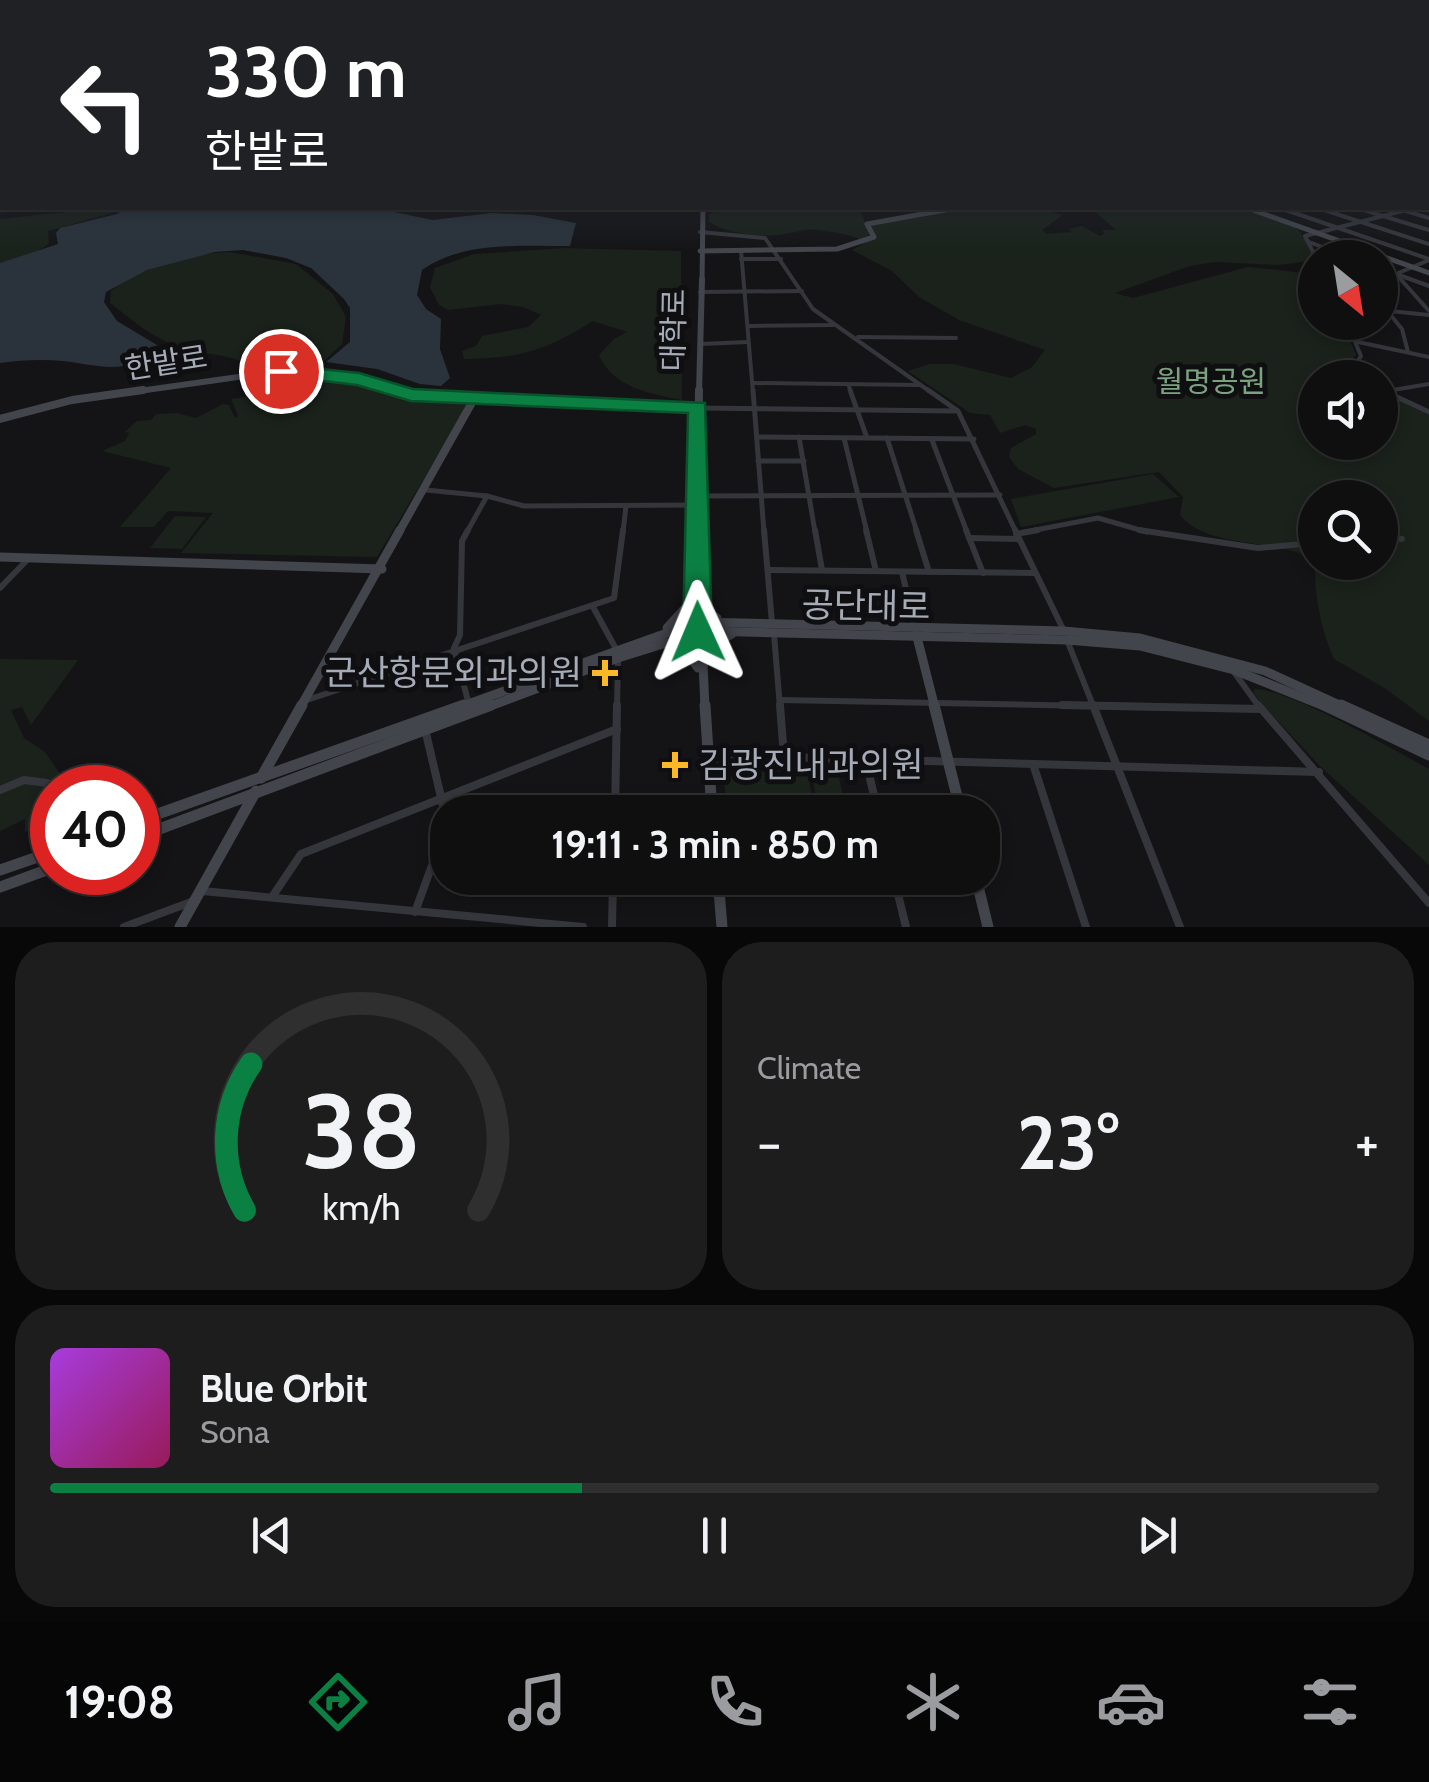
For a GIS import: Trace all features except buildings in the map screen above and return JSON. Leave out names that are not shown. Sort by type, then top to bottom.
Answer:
[{"type":"street","name":"대학로","points":[[703,210],[697,592],[710,795]]},
{"type":"street","points":[[700,251],[846,248],[874,237],[867,224],[945,210]]},
{"type":"street","points":[[1253,210],[1429,273]]},
{"type":"street","points":[[1286,210],[1429,259]]},
{"type":"street","points":[[1324,210],[1429,244]]},
{"type":"street","points":[[1364,210],[1429,230]]},
{"type":"street","points":[[1308,240],[1305,236],[1404,210],[1429,218]]},
{"type":"street","points":[[700,232],[759,235],[777,251],[813,309],[958,411],[1065,636],[1180,927]]},
{"type":"street","points":[[741,250],[784,757]]},
{"type":"street","points":[[741,259],[781,259]]},
{"type":"street","points":[[1398,274],[1408,266],[1429,259]]},
{"type":"street","points":[[1398,277],[1429,286]]},
{"type":"street","points":[[1398,278],[1429,313]]},
{"type":"street","points":[[699,292],[802,291]]},
{"type":"street","points":[[1398,311],[1429,313]]},
{"type":"street","points":[[1398,324],[1408,352]]},
{"type":"street","points":[[748,326],[836,325]]},
{"type":"street","points":[[855,337],[956,338]]},
{"type":"street","points":[[698,344],[748,342]]},
{"type":"street","points":[[1358,360],[1358,342],[1429,357]]},
{"type":"street","name":"한밭로","points":[[0,419],[72,400],[281,371],[359,379],[411,395],[698,408]]},
{"type":"street","points":[[752,383],[924,385]]},
{"type":"street","points":[[1398,388],[1429,384]]},
{"type":"street","points":[[850,386],[867,438]]},
{"type":"street","points":[[1398,397],[1429,412]]},
{"type":"street","points":[[180,927],[474,400]]},
{"type":"street","points":[[698,408],[958,411]]},
{"type":"street","points":[[756,436],[974,440]]},
{"type":"street","points":[[798,437],[822,570]]},
{"type":"street","points":[[844,438],[876,571]]},
{"type":"street","points":[[887,438],[929,572]]},
{"type":"street","points":[[932,439],[983,572]]},
{"type":"street","points":[[758,461],[804,461]]},
{"type":"street","points":[[426,490],[487,496],[524,506],[626,506],[762,496],[1000,495]]},
{"type":"street","points":[[468,702],[454,648],[460,635],[462,542],[487,496]]},
{"type":"street","points":[[304,700],[614,598],[626,506]]},
{"type":"street","points":[[969,538],[1018,536],[1098,518],[1160,536],[1258,548],[1298,544]]},
{"type":"street","points":[[1398,539],[1402,540]]},
{"type":"street","points":[[0,557],[382,569]]},
{"type":"street","points":[[0,588],[29,558]]},
{"type":"street","points":[[768,570],[1036,573]]},
{"type":"street","points":[[902,572],[957,795]]},
{"type":"street","points":[[732,622],[714,617],[697,592],[660,638],[686,652],[700,667],[724,636],[741,631]]},
{"type":"street","points":[[593,607],[617,653],[615,795]]},
{"type":"street","name":"공단대로","points":[[160,813],[468,702],[660,638],[732,622],[773,628],[1140,638],[1231,660],[1297,683],[1429,745]]},
{"type":"street","name":"공단대로","points":[[698,627],[741,631],[773,628]]},
{"type":"street","name":"공단대로","points":[[1065,636],[1140,646],[1234,670],[1326,704],[1429,754]]},
{"type":"street","name":"공단대로","points":[[160,828],[617,653]]},
{"type":"street","points":[[1234,670],[1235,677],[1260,708],[1429,904]]},
{"type":"street","points":[[780,700],[1260,708]]},
{"type":"street","points":[[425,729],[438,795]]},
{"type":"street","points":[[447,795],[618,729]]},
{"type":"street","points":[[707,761],[784,757],[1319,772]]},
{"type":"street","points":[[866,761],[874,795]]},
{"type":"street","points":[[1034,764],[1086,927]]},
{"type":"street","points":[[0,790],[30,781]]},
{"type":"street","points":[[272,897],[301,854],[430,802]]},
{"type":"street","points":[[0,870],[30,860]]},
{"type":"street","points":[[415,912],[430,872]]},
{"type":"street","points":[[0,887],[30,876]]},
{"type":"street","points":[[612,927],[613,895]]},
{"type":"street","points":[[719,895],[722,927]]},
{"type":"street","points":[[898,895],[906,927]]},
{"type":"street","points":[[980,895],[988,927]]},
{"type":"street","points":[[124,927],[198,896],[272,897],[583,927]]},
{"type":"green space","points":[[122,210],[48,231],[49,244],[35,253],[0,263],[0,219]]},
{"type":"green space","points":[[719,210],[858,210],[870,234],[863,240],[813,230],[770,235],[742,233],[709,222],[709,214]]},
{"type":"green space","name":"월명공원","points":[[951,210],[1044,210],[1063,215],[1042,230],[1046,234],[1072,232],[1069,229],[1082,226],[1100,236],[1105,233],[1102,230],[1116,230],[1093,210],[1240,210],[1283,220],[1298,230],[1305,240],[1298,240],[1298,263],[1215,262],[1190,266],[1115,293],[1133,298],[1248,267],[1298,272],[1298,340],[1350,340],[1356,355],[1352,360],[1298,360],[1298,460],[1398,460],[1398,400],[1429,415],[1429,721],[1386,689],[1334,659],[1316,591],[1315,580],[1398,580],[1398,480],[1298,480],[1298,554],[1212,535],[1194,527],[1180,515],[1183,497],[1159,472],[1054,488],[1018,469],[1009,457],[1011,448],[1036,434],[1036,429],[1025,425],[1000,433],[990,415],[970,413],[908,371],[930,364],[954,364],[1011,378],[1032,367],[1045,350],[959,320],[919,297],[892,271],[852,250],[874,238],[869,224]]},
{"type":"green space","points":[[565,248],[681,251],[682,400],[634,388],[614,375],[599,355],[627,332],[593,321],[532,351],[464,359],[462,351],[476,346],[482,336],[528,327],[541,315],[501,304],[448,310],[439,305],[430,287],[435,268],[474,254]]},
{"type":"green space","points":[[230,252],[296,264],[333,294],[346,317],[342,344],[321,364],[250,369],[239,360],[168,342],[110,303],[111,291],[152,268],[184,258]]},
{"type":"green space","points":[[311,375],[354,381],[406,398],[468,405],[377,557],[181,553],[213,513],[168,511],[154,527],[120,527],[171,468],[102,451],[125,441],[129,433],[125,432],[137,421],[151,420],[156,414],[177,413],[196,418],[223,404],[229,405],[235,418],[238,416],[231,399],[283,391],[279,406],[296,405]]},
{"type":"green space","points":[[1153,474],[1179,497],[1021,527],[1011,499]]},
{"type":"green space","points":[[175,516],[206,517],[182,549],[150,548]]},
{"type":"green space","points":[[0,659],[78,660],[31,725],[22,707],[11,710],[24,738],[45,752],[54,765],[30,765],[30,830],[25,832],[25,819],[0,831]]},
{"type":"green space","points":[[1255,689],[1317,710],[1429,769],[1429,865],[1320,766],[1261,703],[1253,692]]},
{"type":"green space","points":[[778,769],[807,772],[812,795],[726,795],[723,775]]},
{"type":"green space","points":[[837,769],[843,795],[816,795],[811,771]]},
{"type":"shaded area","points":[[122,210],[385,210],[432,220],[492,213],[576,223],[570,246],[474,250],[455,254],[422,270],[417,295],[426,309],[441,319],[440,349],[450,378],[441,386],[420,384],[377,369],[326,362],[350,342],[350,308],[344,299],[311,268],[286,258],[243,250],[215,252],[147,270],[106,292],[104,302],[117,321],[157,345],[136,362],[114,367],[48,360],[0,363],[0,263],[58,244],[56,233],[60,228]]},
{"type":"place","name":"군산항문외과의원","points":[[605,673]]},
{"type":"place","name":"김광진내과의원","points":[[675,765]]},
{"type":"route","points":[[281,371],[359,379],[411,395],[698,408],[698,632]]}]
